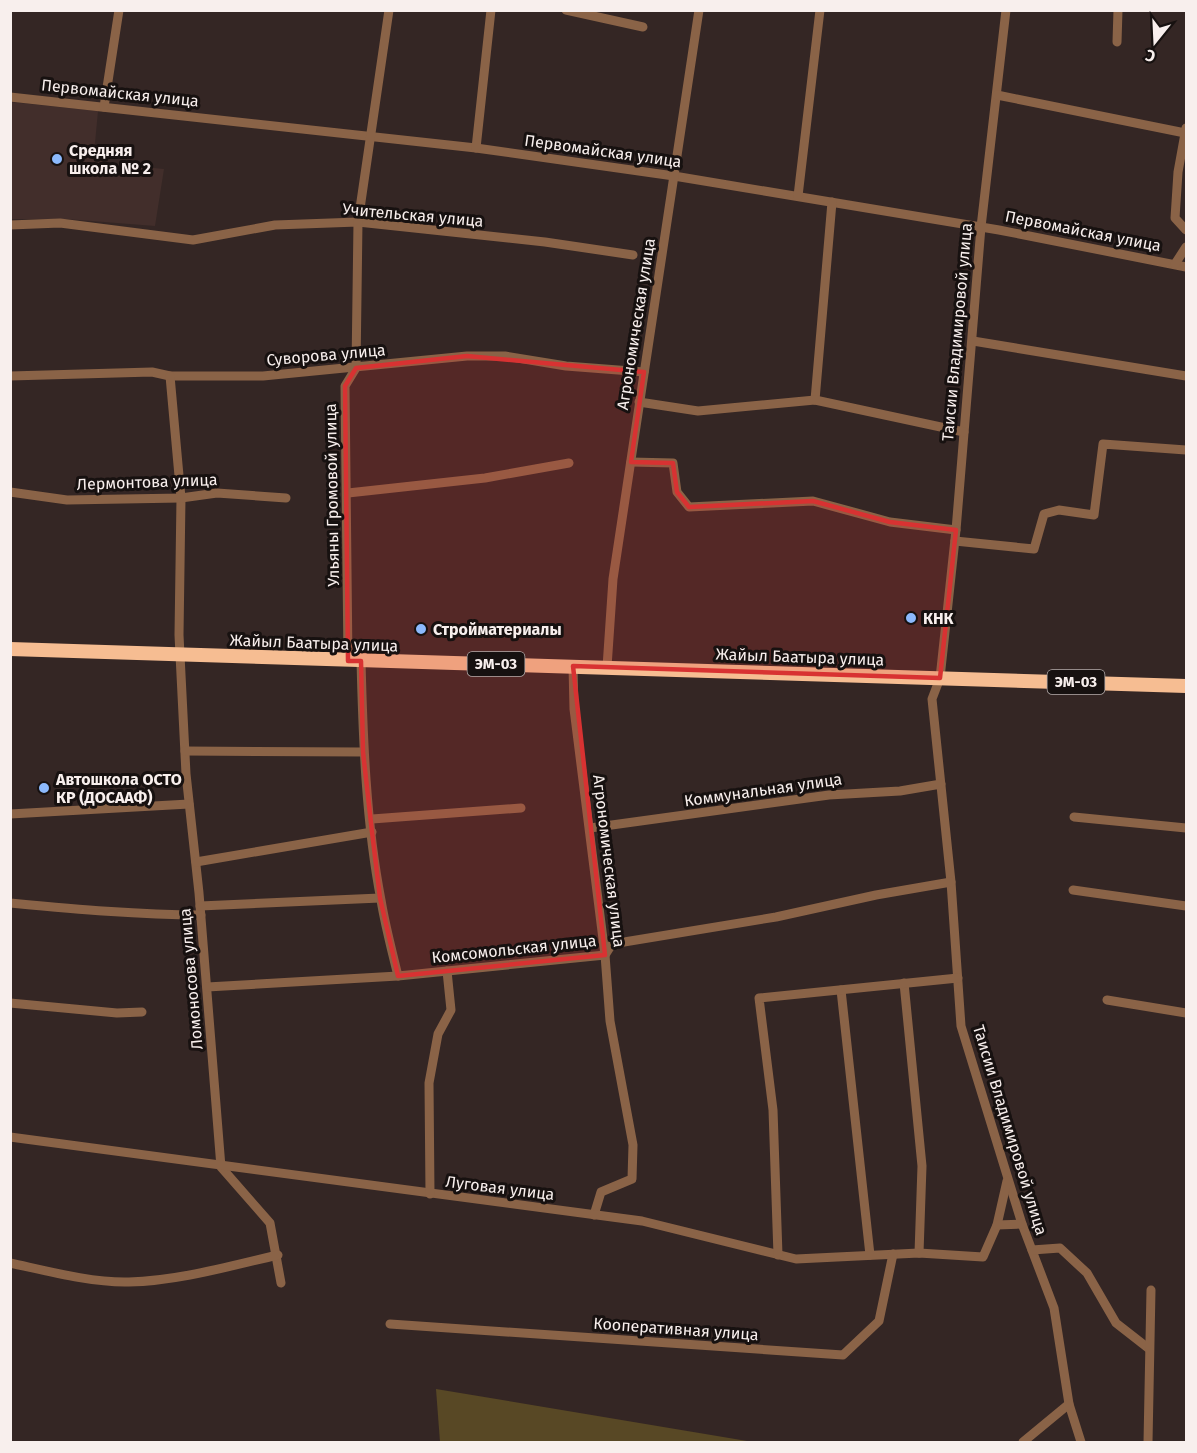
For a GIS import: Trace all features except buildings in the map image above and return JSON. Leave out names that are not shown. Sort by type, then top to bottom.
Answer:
[{"type":"highway","name":"Жайыл Баатыра улица","points":[[10,649],[940,678]]},
{"type":"highway","name":"ЭМ-03","points":[[940,678],[1186,686]]},
{"type":"street","points":[[104,107],[119,10]]},
{"type":"street","name":"Ульяны Громовой улица","points":[[389,10],[358,222],[356,368],[345,386],[355,661],[363,752],[380,898],[398,976]]},
{"type":"street","points":[[476,148],[491,10]]},
{"type":"street","points":[[566,10],[644,27]]},
{"type":"street","name":"Агрономическая улица","points":[[607,667],[613,579],[699,10]]},
{"type":"street","points":[[798,196],[820,10]]},
{"type":"street","name":"Таисии Владимировой улица","points":[[1006,10],[981,227],[973,341],[943,656],[940,678],[932,699],[951,882],[961,1026],[1022,1224],[1054,1308],[1069,1404],[1081,1443]]},
{"type":"street","points":[[1117,42],[1118,10]]},
{"type":"street","points":[[997,95],[1186,130],[1178,172],[1175,218],[1186,230]]},
{"type":"street","name":"Первомайская улица","points":[[10,97],[476,148],[674,176],[981,227],[1186,267]]},
{"type":"street","points":[[815,400],[832,202]]},
{"type":"street","name":"Учительская улица","points":[[10,225],[60,224],[193,240],[276,225],[358,222],[545,242],[633,255]]},
{"type":"street","points":[[1175,264],[1186,247]]},
{"type":"street","points":[[973,341],[1186,376]]},
{"type":"street","name":"Суворова улица","points":[[10,376],[152,372],[170,376],[263,376],[467,356],[505,356],[566,366],[644,372]]},
{"type":"street","name":"Ломоносова улица","points":[[170,376],[181,498],[180,654],[185,751],[201,911],[221,1167]]},
{"type":"street","points":[[639,402],[698,411],[815,400],[963,432]]},
{"type":"street","points":[[955,541],[1034,549],[1044,514],[1059,510],[1094,515],[1103,444],[1186,450]]},
{"type":"street","points":[[631,462],[673,463],[676,492],[689,507],[813,501],[890,522],[956,530]]},
{"type":"street","points":[[348,493],[485,478],[568,463]]},
{"type":"street","name":"Лермонтова улица","points":[[10,492],[67,500],[181,498],[217,493],[286,498]]},
{"type":"street","name":"Агрономическая улица","points":[[573,666],[574,709],[605,955],[611,1031],[633,1145],[632,1179],[601,1192],[594,1215]]},
{"type":"street","points":[[185,751],[363,752]]},
{"type":"street","name":"Коммунальная улица","points":[[590,828],[829,795],[900,791],[941,784]]},
{"type":"street","points":[[10,814],[189,804]]},
{"type":"street","points":[[372,819],[521,808]]},
{"type":"street","points":[[1074,817],[1186,828]]},
{"type":"street","points":[[196,862],[372,832]]},
{"type":"street","name":"Комсомольская улица","points":[[207,987],[398,976],[605,955],[612,944],[776,917],[921,886],[951,882]]},
{"type":"street","points":[[1073,891],[1186,906]]},
{"type":"street","points":[[10,903],[65,906],[124,915],[380,898]]},
{"type":"street","points":[[430,1194],[429,1083],[438,1034],[451,1010],[447,971]]},
{"type":"street","points":[[778,1255],[773,1110],[759,998],[958,978]]},
{"type":"street","points":[[904,983],[922,1166],[919,1253]]},
{"type":"street","points":[[841,990],[870,1255]]},
{"type":"street","points":[[1107,1000],[1186,1013]]},
{"type":"street","points":[[10,1003],[117,1013],[142,1012]]},
{"type":"street","name":"Луговая улица","points":[[10,1137],[221,1167],[642,1221],[796,1259],[919,1253],[983,1257],[997,1225]]},
{"type":"street","points":[[221,1167],[270,1223],[282,1282]]},
{"type":"street","points":[[1008,1179],[997,1225],[1022,1224]]},
{"type":"street","points":[[1032,1250],[1060,1248],[1087,1273],[1116,1323],[1148,1348]]},
{"type":"street","name":"Кооперативная улица","points":[[390,1324],[843,1355],[879,1321],[893,1254]]},
{"type":"street","points":[[10,1263],[56,1273],[128,1282],[204,1272],[278,1255]]},
{"type":"street","points":[[1148,1443],[1148,1348],[1151,1290]]},
{"type":"street","points":[[1023,1443],[1069,1404]]},
{"type":"highlighted area","points":[[467,356],[644,372],[631,462],[673,463],[677,492],[689,507],[813,501],[890,522],[956,530],[940,678],[573,666],[605,955],[398,976],[380,898],[372,832],[363,752],[361,661],[348,661],[345,386],[356,368]]},
{"type":"shaded area","name":"Средняя школа № 2","points":[[11,102],[98,111],[94,154],[111,164],[164,169],[155,226],[66,219],[11,219]]},
{"type":"shaded area","points":[[436,1389],[753,1442],[440,1442]]},
{"type":"place","name":"Средняя школа № 2","points":[[57,159]]},
{"type":"place","name":"КНК","points":[[911,618]]},
{"type":"place","name":"Стройматериалы","points":[[421,629]]},
{"type":"place","name":"Автошкола ОСТО КР (ДОСААФ)","points":[[44,788]]}]
